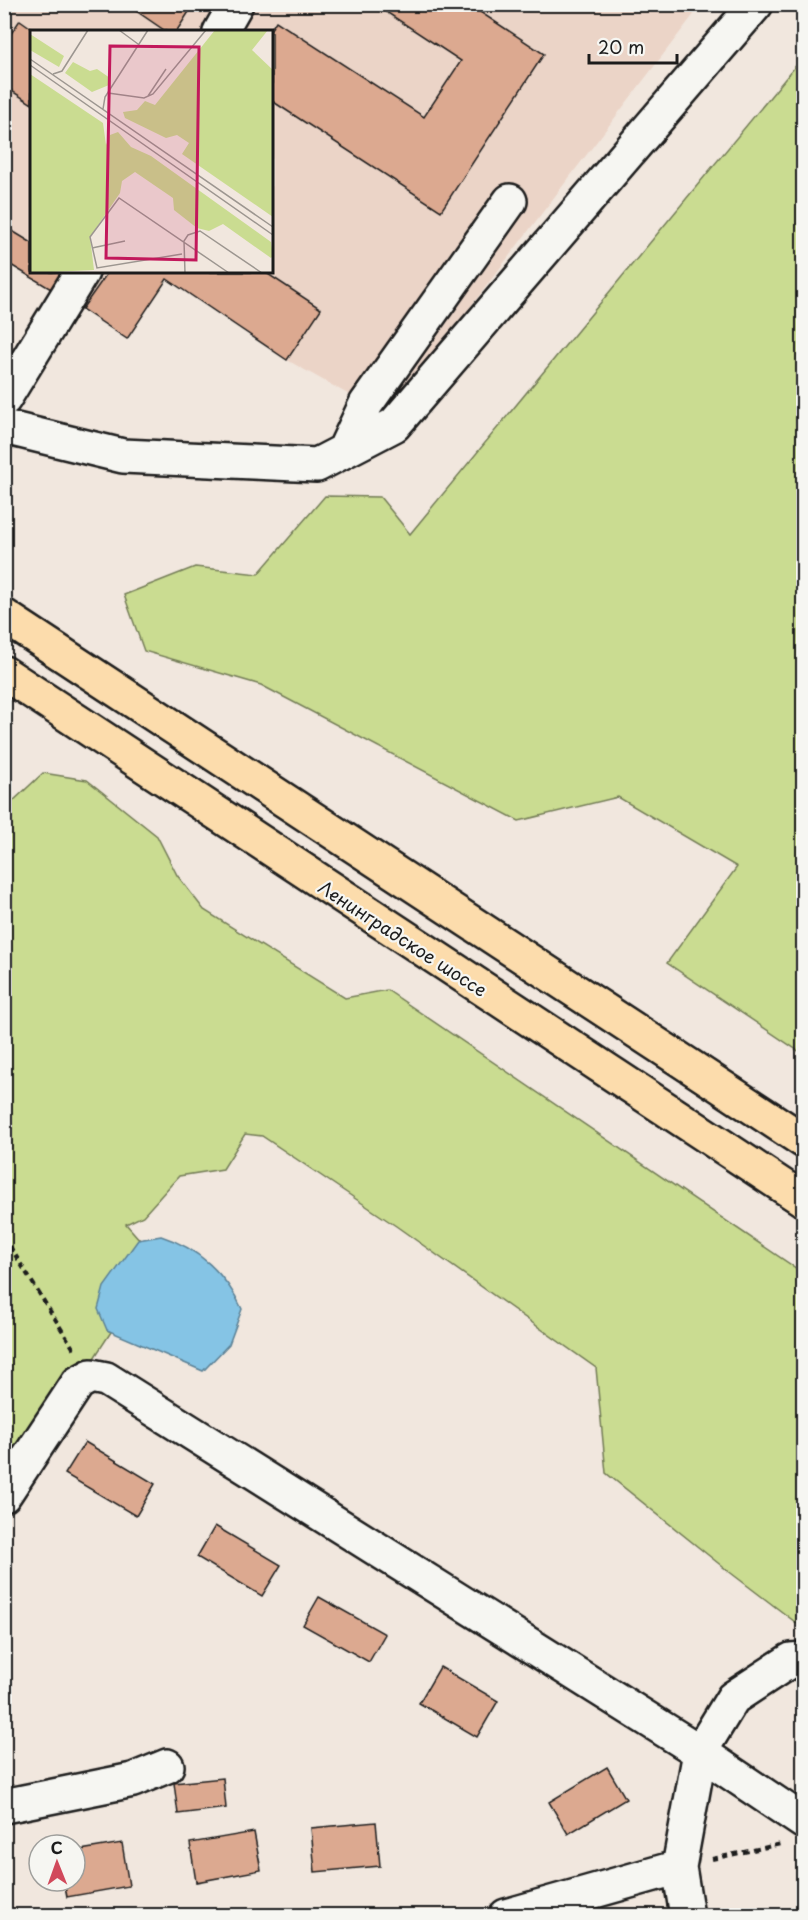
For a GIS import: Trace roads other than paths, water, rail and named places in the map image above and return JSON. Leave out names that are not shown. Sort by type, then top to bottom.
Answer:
[{"type":"highway","points":[[4,616],[804,1141]]},
{"type":"highway","name":"Ленинградское шоссе","points":[[4,673],[804,1200]]},
{"type":"street","points":[[221,30],[236,4]]},
{"type":"street","points":[[4,427],[123,456],[317,465],[394,425],[756,4]]},
{"type":"street","points":[[344,451],[366,404],[510,201]]},
{"type":"street","points":[[4,399],[81,273]]},
{"type":"street","points":[[4,1495],[78,1383],[91,1376],[106,1379],[700,1752],[798,1832]]},
{"type":"street","points":[[687,1916],[679,1867],[700,1752],[732,1698],[790,1660],[804,1659]]},
{"type":"street","points":[[4,1806],[133,1780],[166,1766]]},
{"type":"street","points":[[506,1916],[679,1867]]},
{"type":"water","points":[[161,1236],[199,1255],[209,1264],[228,1285],[242,1309],[229,1344],[203,1371],[107,1330],[98,1309],[104,1287],[138,1240]]}]
